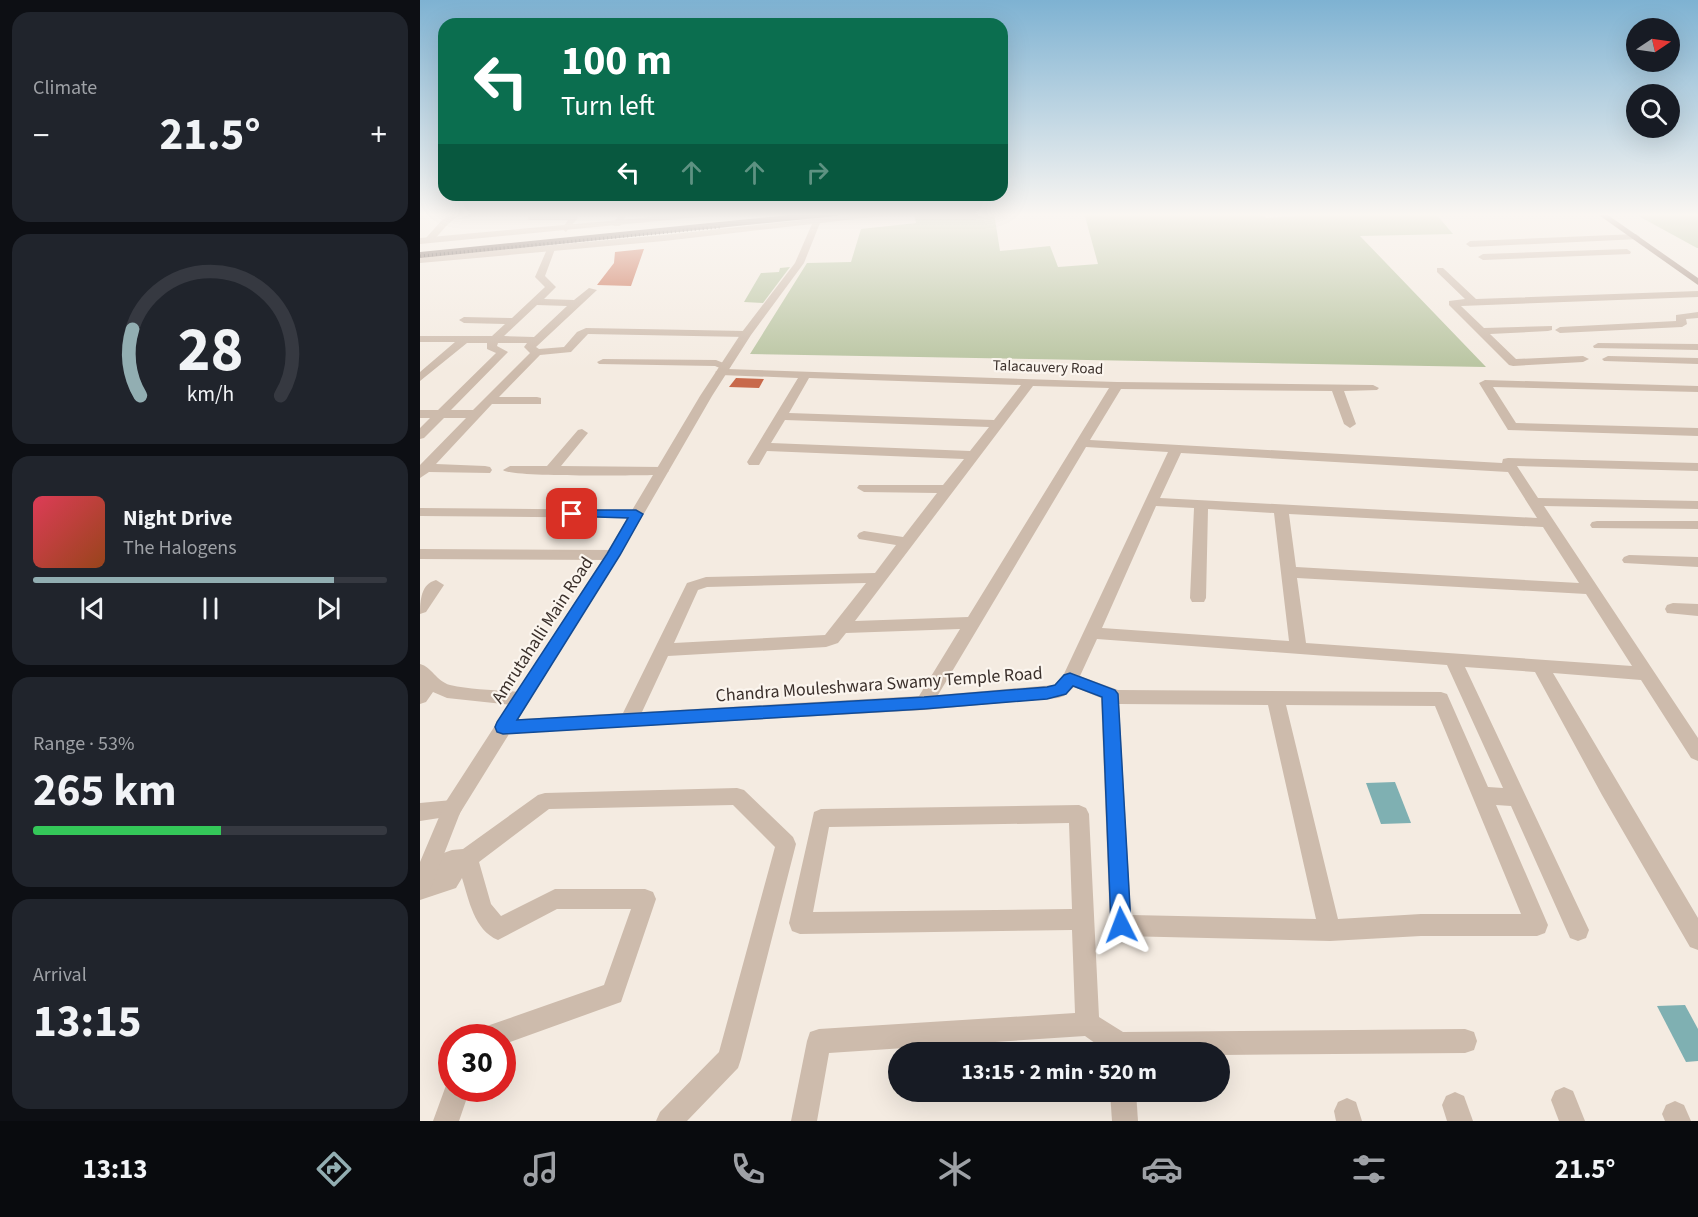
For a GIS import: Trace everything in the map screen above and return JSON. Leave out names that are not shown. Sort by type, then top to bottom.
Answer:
[{"type":"main road","points":[[1675,265],[1698,282]]},
{"type":"main road","points":[[1685,265],[1698,274]]},
{"type":"street","points":[[420,435],[503,352],[491,347],[493,341],[551,287],[540,277],[545,265]]},
{"type":"street","name":"Amrutahalli Main Road","points":[[420,889],[452,809],[614,555],[723,369],[797,265]]},
{"type":"street","points":[[1440,270],[1473,302]]},
{"type":"street","points":[[592,290],[529,347],[537,352],[567,350],[580,334],[586,331],[746,334]]},
{"type":"street","points":[[1583,359],[1513,363],[1453,303],[1698,294]]},
{"type":"street","points":[[535,302],[576,303]]},
{"type":"street","points":[[1560,330],[1682,324],[1680,317],[1698,315]]},
{"type":"street","points":[[464,320],[513,321]]},
{"type":"street","points":[[1482,331],[1548,328]]},
{"type":"street","points":[[420,339],[493,341],[539,339]]},
{"type":"street","points":[[420,378],[464,340]]},
{"type":"street","points":[[1598,346],[1698,347]]},
{"type":"street","points":[[423,471],[475,414],[537,352]]},
{"type":"street","points":[[1608,359],[1698,361]]},
{"type":"street","name":"Talacauvery Road","points":[[603,362],[716,363],[723,369],[805,375],[1117,385],[1373,388]]},
{"type":"street","points":[[754,462],[805,375]]},
{"type":"street","points":[[663,650],[826,642],[835,636],[1030,382]]},
{"type":"street","points":[[1698,389],[1485,383],[1512,427],[1698,432]]},
{"type":"street","points":[[924,703],[1117,385]]},
{"type":"street","points":[[1337,389],[1350,424]]},
{"type":"street","points":[[489,400],[537,401]]},
{"type":"street","points":[[420,414],[475,414]]},
{"type":"street","points":[[781,416],[998,424]]},
{"type":"street","points":[[549,472],[582,433]]},
{"type":"street","points":[[1082,443],[1512,468]]},
{"type":"street","points":[[763,447],[974,455]]},
{"type":"street","name":"Chandra Mouleshwara Swamy Temple Road","points":[[503,727],[924,703],[1047,693],[1061,689],[1070,679],[1176,448]]},
{"type":"street","points":[[1698,467],[1508,462],[1698,753]]},
{"type":"street","points":[[423,471],[485,470]]},
{"type":"street","points":[[510,470],[662,471]]},
{"type":"street","points":[[864,488],[947,489]]},
{"type":"street","points":[[1151,502],[1548,523]]},
{"type":"street","points":[[1534,502],[1698,505]]},
{"type":"street","points":[[1198,598],[1201,505]]},
{"type":"street","points":[[1281,509],[1298,648]]},
{"type":"street","points":[[420,512],[636,514]]},
{"type":"street","points":[[1597,525],[1698,525]]},
{"type":"street","points":[[864,536],[906,542]]},
{"type":"street","points":[[420,554],[614,555]]},
{"type":"street","points":[[1629,560],[1698,562]]},
{"type":"street","points":[[1288,572],[1592,589]]},
{"type":"street","points":[[629,720],[692,587],[700,583],[879,578]]},
{"type":"street","points":[[420,608],[436,585]]},
{"type":"street","points":[[1673,609],[1698,610]]},
{"type":"street","points":[[843,627],[973,623]]},
{"type":"street","points":[[1091,633],[1648,674]]},
{"type":"street","points":[[1453,660],[1578,930]]},
{"type":"street","points":[[1540,666],[1609,789],[1698,939]]},
{"type":"street","points":[[1070,679],[1110,694],[1117,697],[1441,699],[1537,925],[1421,925],[1330,930],[1121,925],[1110,694]]},
{"type":"street","points":[[423,683],[447,691],[521,699]]},
{"type":"street","points":[[1275,698],[1330,930]]},
{"type":"street","points":[[1480,795],[1517,798]]},
{"type":"street","points":[[420,889],[448,881],[466,858],[545,801],[737,796],[786,844],[729,1059],[669,1121]]},
{"type":"street","points":[[420,812],[452,809]]},
{"type":"street","points":[[1083,919],[800,923],[821,818],[1079,814],[1083,919],[1087,1024]]},
{"type":"street","points":[[428,867],[452,859],[466,858]]},
{"type":"street","points":[[466,858],[482,909],[498,929],[555,899],[645,899],[613,994],[516,1028]]},
{"type":"street","points":[[804,1121],[819,1041],[1087,1024],[1112,1042]]},
{"type":"street","points":[[1230,1046],[1465,1041]]},
{"type":"street","points":[[446,1121],[453,1102]]},
{"type":"street","points":[[1124,1102],[1125,1121]]},
{"type":"green space","points":[[806,265],[1388,265],[1486,367],[750,354]]},
{"type":"green space","points":[[790,267],[763,303],[744,302],[761,273],[779,272],[780,268]]},
{"type":"water","points":[[1395,782],[1411,823],[1381,824],[1366,783]]},
{"type":"water","points":[[1685,1005],[1698,1029],[1698,1061],[1686,1062],[1657,1006]]},
{"type":"building","points":[[612,265],[638,265],[631,286],[597,285]]},
{"type":"building","points":[[736,378],[764,379],[759,388],[729,387]]},
{"type":"route","points":[[572,514],[636,514],[614,555],[503,727],[924,703],[1047,693],[1061,689],[1070,679],[1110,694],[1121,925]]}]
